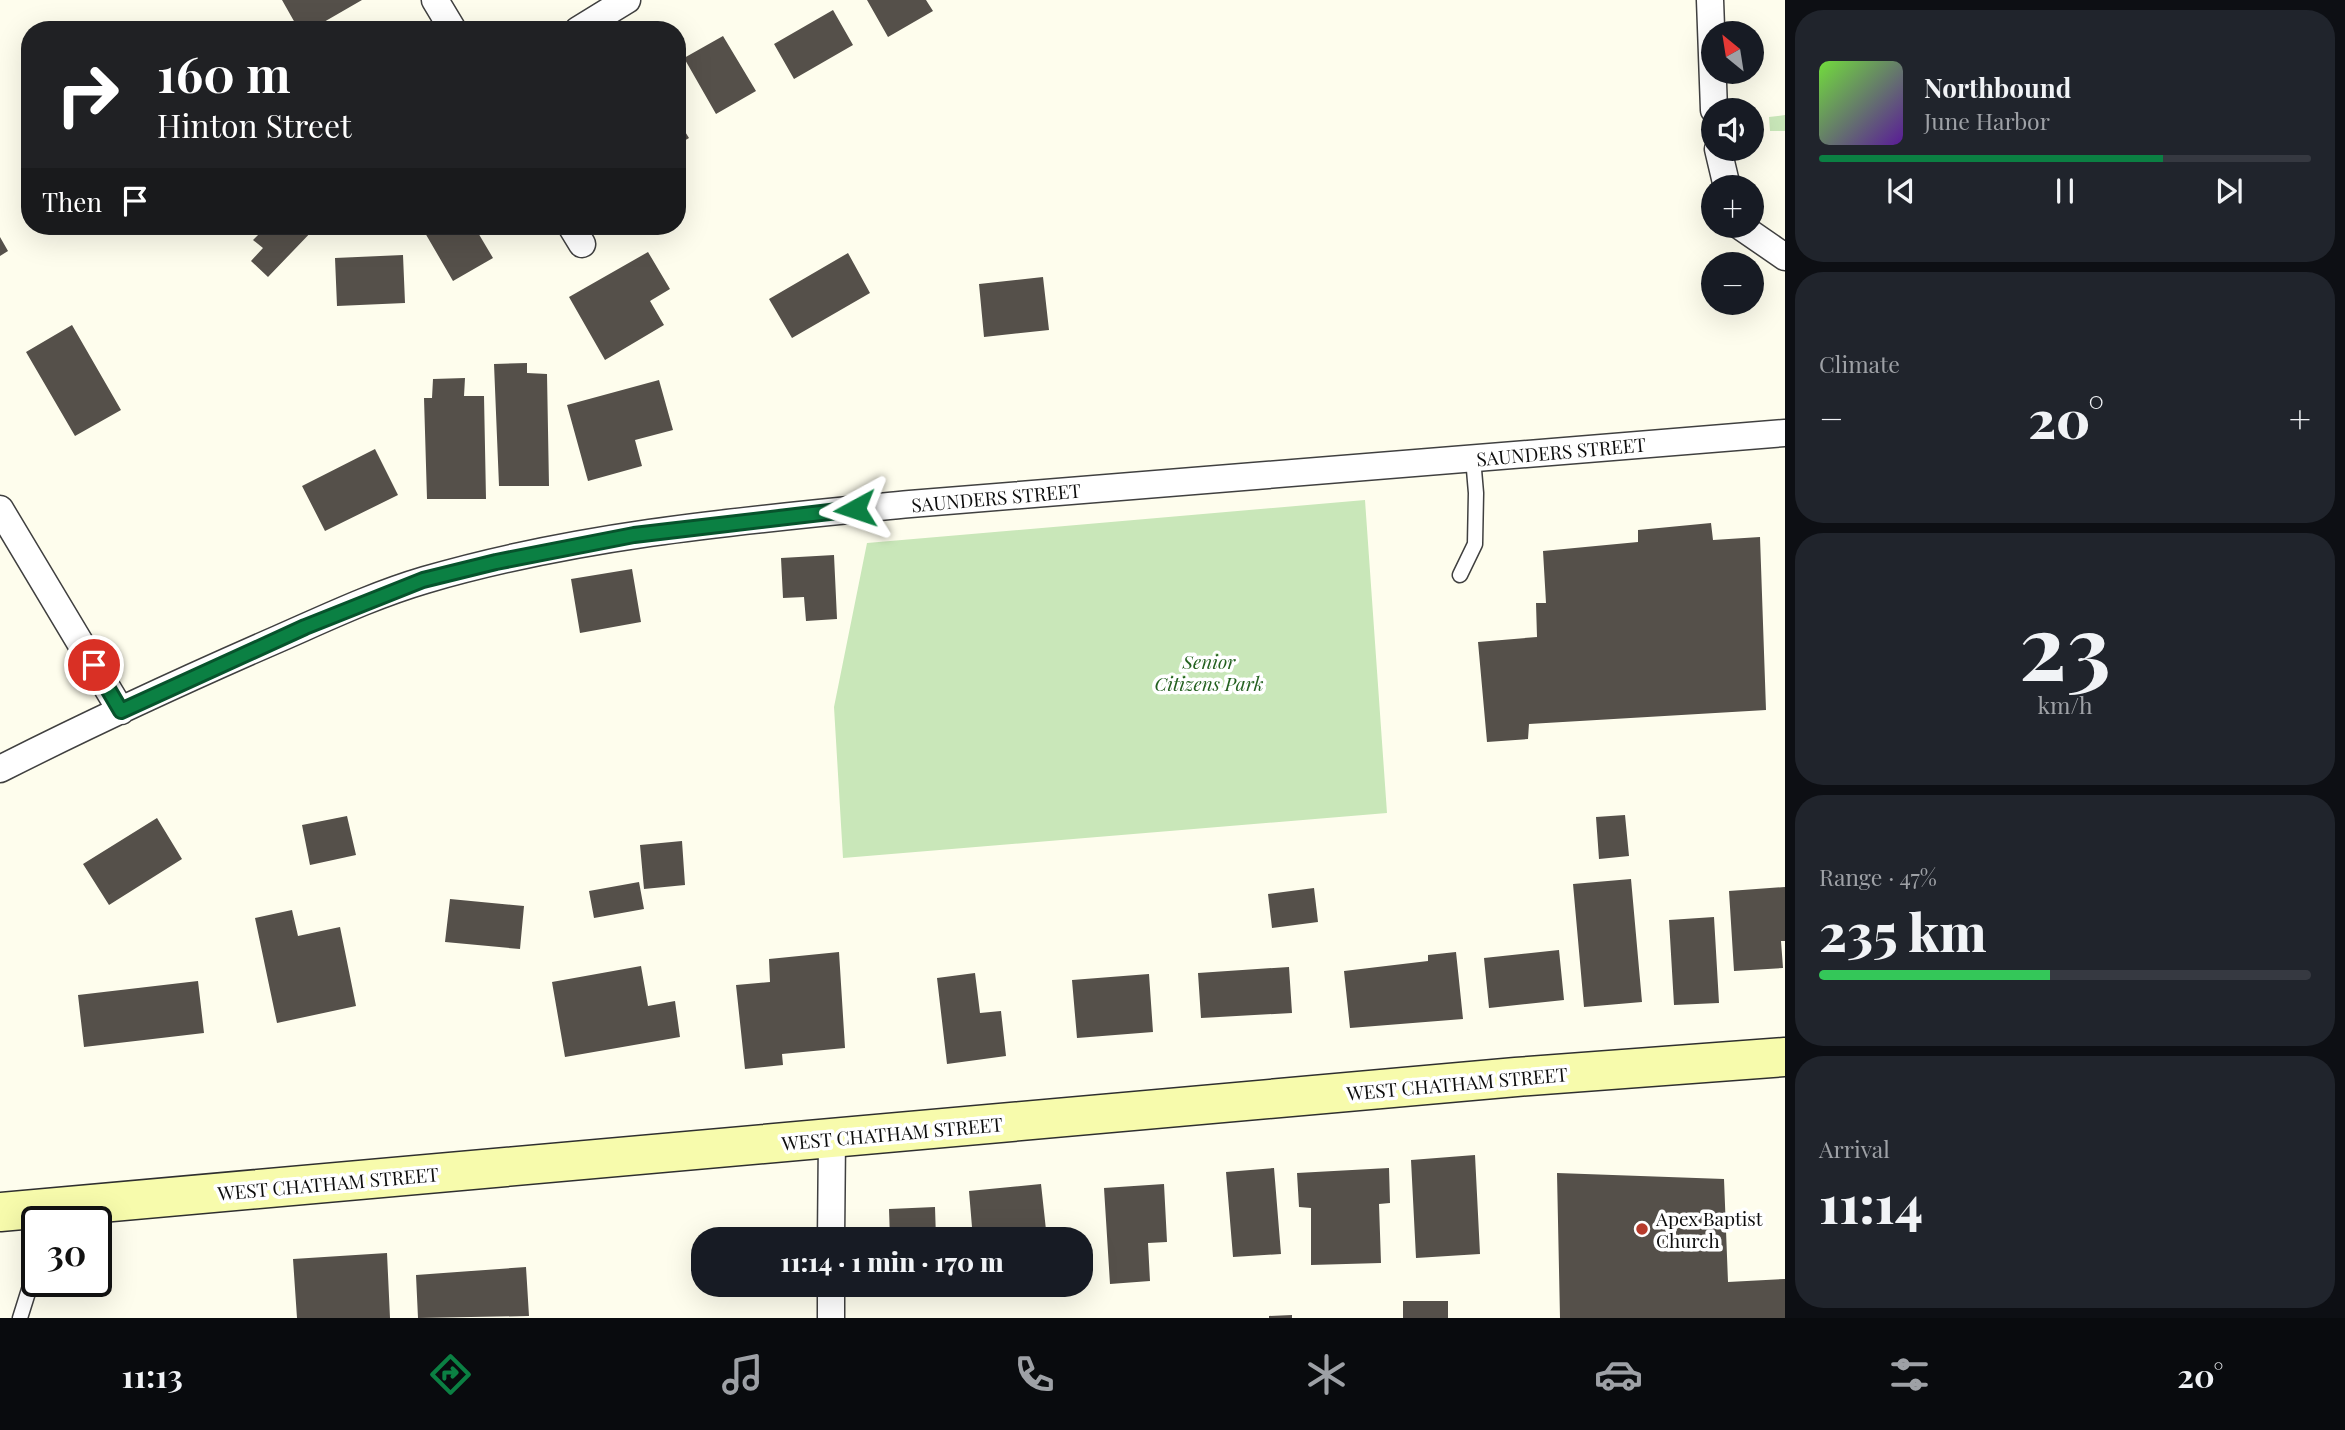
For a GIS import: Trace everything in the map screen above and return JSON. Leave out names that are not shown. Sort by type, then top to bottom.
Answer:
[{"type":"street","points":[[435,0],[448,21]]},
{"type":"street","points":[[593,21],[627,0]]},
{"type":"street","points":[[1710,0],[1714,98]]},
{"type":"street","points":[[1757,238],[1785,257]]},
{"type":"street","name":"SAUNDERS STREET","points":[[0,769],[326,618],[423,580],[496,562],[634,535],[772,517],[910,504],[1785,433]]},
{"type":"street","points":[[4,525],[121,711]]},
{"type":"street","name":"WEST CHATHAM STREET","points":[[112,1208],[832,1138],[1516,1077],[1785,1057]]},
{"type":"street","points":[[831,1227],[832,1138]]},
{"type":"street","name":"WEST CHATHAM STREET","points":[[0,1212],[21,1213]]},
{"type":"street","points":[[831,1297],[831,1318]]},
{"type":"lane","points":[[1460,575],[1475,544],[1476,493],[1473,458]]},
{"type":"lane","points":[[20,1318],[27,1297]]},
{"type":"green space","points":[[1785,115],[1785,131],[1770,131],[1769,117]]},
{"type":"green space","name":"Senior Citizens Park","points":[[1365,500],[1387,813],[843,858],[834,707],[867,543]]},
{"type":"building","points":[[282,0],[362,0],[326,21],[294,21]]},
{"type":"building","points":[[867,0],[926,0],[933,11],[888,37]]},
{"type":"building","points":[[833,10],[853,45],[794,79],[774,44]]},
{"type":"building","points":[[723,36],[756,91],[716,114],[686,62],[686,57]]},
{"type":"building","points":[[258,235],[308,235],[268,277],[251,261],[263,248],[253,240]]},
{"type":"building","points":[[426,235],[479,235],[493,258],[453,281]]},
{"type":"building","points":[[0,237],[8,251],[0,256]]},
{"type":"building","points":[[648,252],[670,289],[650,301],[664,325],[605,360],[569,297]]},
{"type":"building","points":[[848,253],[870,293],[792,338],[769,299]]},
{"type":"building","points":[[403,255],[405,303],[337,306],[335,258]]},
{"type":"building","points":[[1043,277],[1049,330],[984,337],[979,284]]},
{"type":"building","points":[[72,325],[121,410],[75,436],[26,352]]},
{"type":"building","points":[[527,363],[527,373],[547,374],[549,486],[499,486],[494,364]]},
{"type":"building","points":[[465,378],[464,396],[484,396],[486,499],[427,499],[424,398],[432,398],[433,379]]},
{"type":"building","points":[[659,380],[673,430],[635,440],[642,466],[588,481],[567,405]]},
{"type":"building","points":[[375,449],[398,495],[325,531],[302,486]]},
{"type":"building","points":[[1711,523],[1713,540],[1760,537],[1766,710],[1529,724],[1528,739],[1487,742],[1478,642],[1537,637],[1536,603],[1546,603],[1543,551],[1638,542],[1638,530]]},
{"type":"building","points":[[834,555],[837,619],[806,621],[804,597],[783,598],[781,558]]},
{"type":"building","points":[[632,569],[641,622],[580,633],[571,579]]},
{"type":"building","points":[[1625,815],[1629,856],[1599,859],[1596,817]]},
{"type":"building","points":[[347,816],[356,855],[310,865],[302,825]]},
{"type":"building","points":[[157,818],[182,859],[109,905],[83,864]]},
{"type":"building","points":[[682,841],[685,885],[644,889],[640,845]]},
{"type":"building","points":[[1631,879],[1642,1002],[1584,1007],[1573,884]]},
{"type":"building","points":[[639,882],[644,909],[594,918],[589,891]]},
{"type":"building","points":[[1785,887],[1785,941],[1781,941],[1783,968],[1734,971],[1729,891]]},
{"type":"building","points":[[1314,888],[1318,922],[1272,928],[1268,894]]},
{"type":"building","points":[[450,899],[524,906],[520,949],[445,942]]},
{"type":"building","points":[[292,910],[298,936],[340,927],[356,1006],[277,1023],[255,918]]},
{"type":"building","points":[[1714,917],[1719,1003],[1674,1005],[1669,920]]},
{"type":"building","points":[[1559,950],[1564,1000],[1489,1008],[1484,958]]},
{"type":"building","points":[[839,952],[845,1048],[782,1054],[783,1065],[745,1069],[736,985],[770,982],[769,959]]},
{"type":"building","points":[[1456,952],[1463,1019],[1350,1028],[1344,971],[1428,961],[1428,955]]},
{"type":"building","points":[[641,966],[648,1006],[675,1001],[680,1037],[565,1057],[552,982]]},
{"type":"building","points":[[1289,967],[1292,1013],[1201,1018],[1198,973]]},
{"type":"building","points":[[975,973],[980,1013],[1001,1011],[1006,1056],[947,1064],[937,978]]},
{"type":"building","points":[[1149,974],[1153,1032],[1077,1038],[1072,980]]},
{"type":"building","points":[[198,981],[204,1033],[84,1047],[78,995]]},
{"type":"building","points":[[1475,1155],[1480,1254],[1416,1258],[1411,1160]]},
{"type":"building","points":[[1274,1168],[1281,1254],[1233,1257],[1226,1172]]},
{"type":"building","points":[[1389,1168],[1390,1203],[1379,1204],[1381,1263],[1311,1265],[1311,1208],[1299,1207],[1297,1173]]},
{"type":"building","name":"Apex Baptist Church","points":[[1557,1173],[1724,1179],[1728,1282],[1785,1279],[1785,1318],[1560,1318]]},
{"type":"building","points":[[1041,1184],[1046,1227],[972,1227],[969,1191]]},
{"type":"building","points":[[1164,1184],[1167,1242],[1148,1243],[1150,1281],[1110,1284],[1104,1188]]},
{"type":"building","points":[[935,1207],[936,1227],[890,1227],[889,1209]]},
{"type":"building","points":[[387,1253],[390,1318],[297,1318],[293,1259]]},
{"type":"building","points":[[526,1267],[529,1316],[418,1318],[416,1275]]},
{"type":"building","points":[[1403,1301],[1448,1301],[1448,1318],[1403,1318]]},
{"type":"building","points":[[1292,1315],[1292,1318],[1269,1318],[1269,1316]]},
{"type":"place","name":"Apex Baptist Church","points":[[1642,1229]]},
{"type":"route","points":[[94,665],[121,711],[351,607],[423,580],[496,562],[634,535],[855,509]]}]
